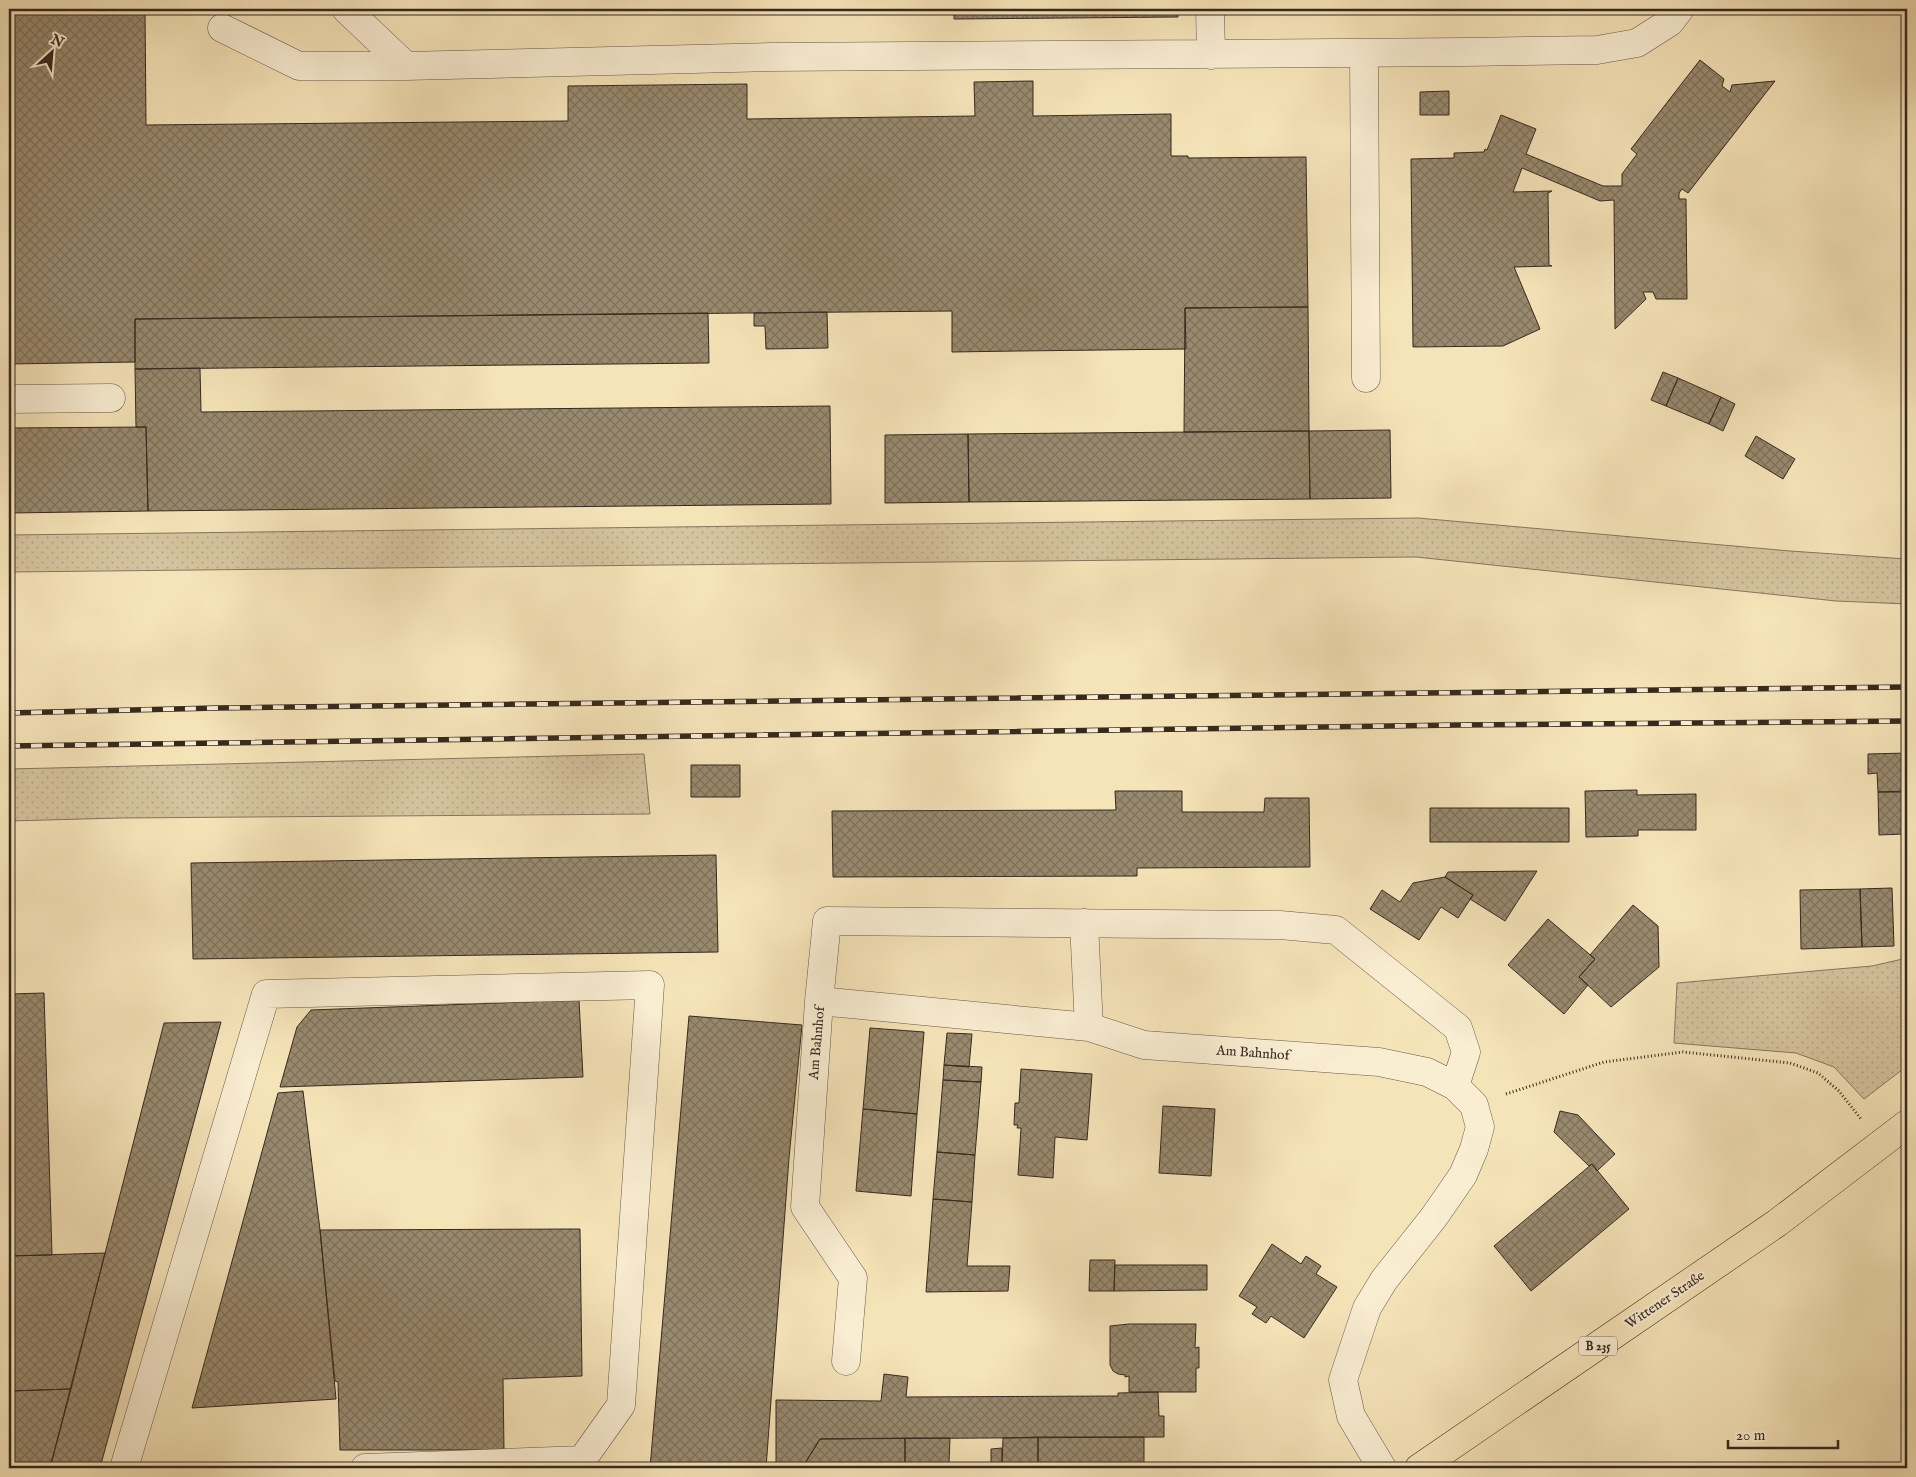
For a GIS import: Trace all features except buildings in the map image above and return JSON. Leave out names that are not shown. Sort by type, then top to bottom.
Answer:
[{"type":"main road","name":"Wittener Straße","points":[[1418,1468],[1778,1223],[1907,1124]]},
{"type":"street","points":[[346,9],[406,66]]},
{"type":"street","points":[[1210,9],[1211,55]]},
{"type":"street","points":[[222,28],[299,66],[406,66],[770,57],[1364,54],[1597,50],[1637,43],[1670,22],[1680,9]]},
{"type":"street","points":[[1364,54],[1366,378]]},
{"type":"street","points":[[9,399],[112,398]]},
{"type":"street","points":[[819,1001],[827,921],[1280,925],[1336,930],[1458,1028],[1466,1052],[1465,1095],[1480,1127],[1463,1175],[1434,1217],[1384,1280],[1367,1308],[1343,1380],[1351,1416],[1382,1468]]},
{"type":"street","points":[[1084,923],[1089,1027]]},
{"type":"street","points":[[124,1468],[266,994],[650,985],[621,1405],[582,1460],[365,1468]]},
{"type":"street","name":"Am Bahnhof","points":[[846,1362],[852,1278],[805,1207],[819,1001],[1089,1027],[1144,1046],[1379,1062],[1427,1072],[1465,1095]]},
{"type":"path","points":[[1465,1095],[1604,1062],[1683,1052],[1790,1063],[1818,1073],[1839,1091],[1881,1145]]},
{"type":"shaded area","points":[[1418,518],[1790,551],[1907,559],[1907,604],[1836,601],[1416,557],[9,572],[9,535]]},
{"type":"shaded area","points":[[644,754],[650,814],[120,818],[9,821],[9,769]]},
{"type":"shaded area","points":[[1907,958],[1907,1066],[1864,1099],[1834,1067],[1796,1053],[1674,1043],[1677,983],[1872,966]]},
{"type":"railway","points":[[9,713],[216,708],[1907,687]]},
{"type":"railway","points":[[9,746],[1458,725],[1907,721]]}]
